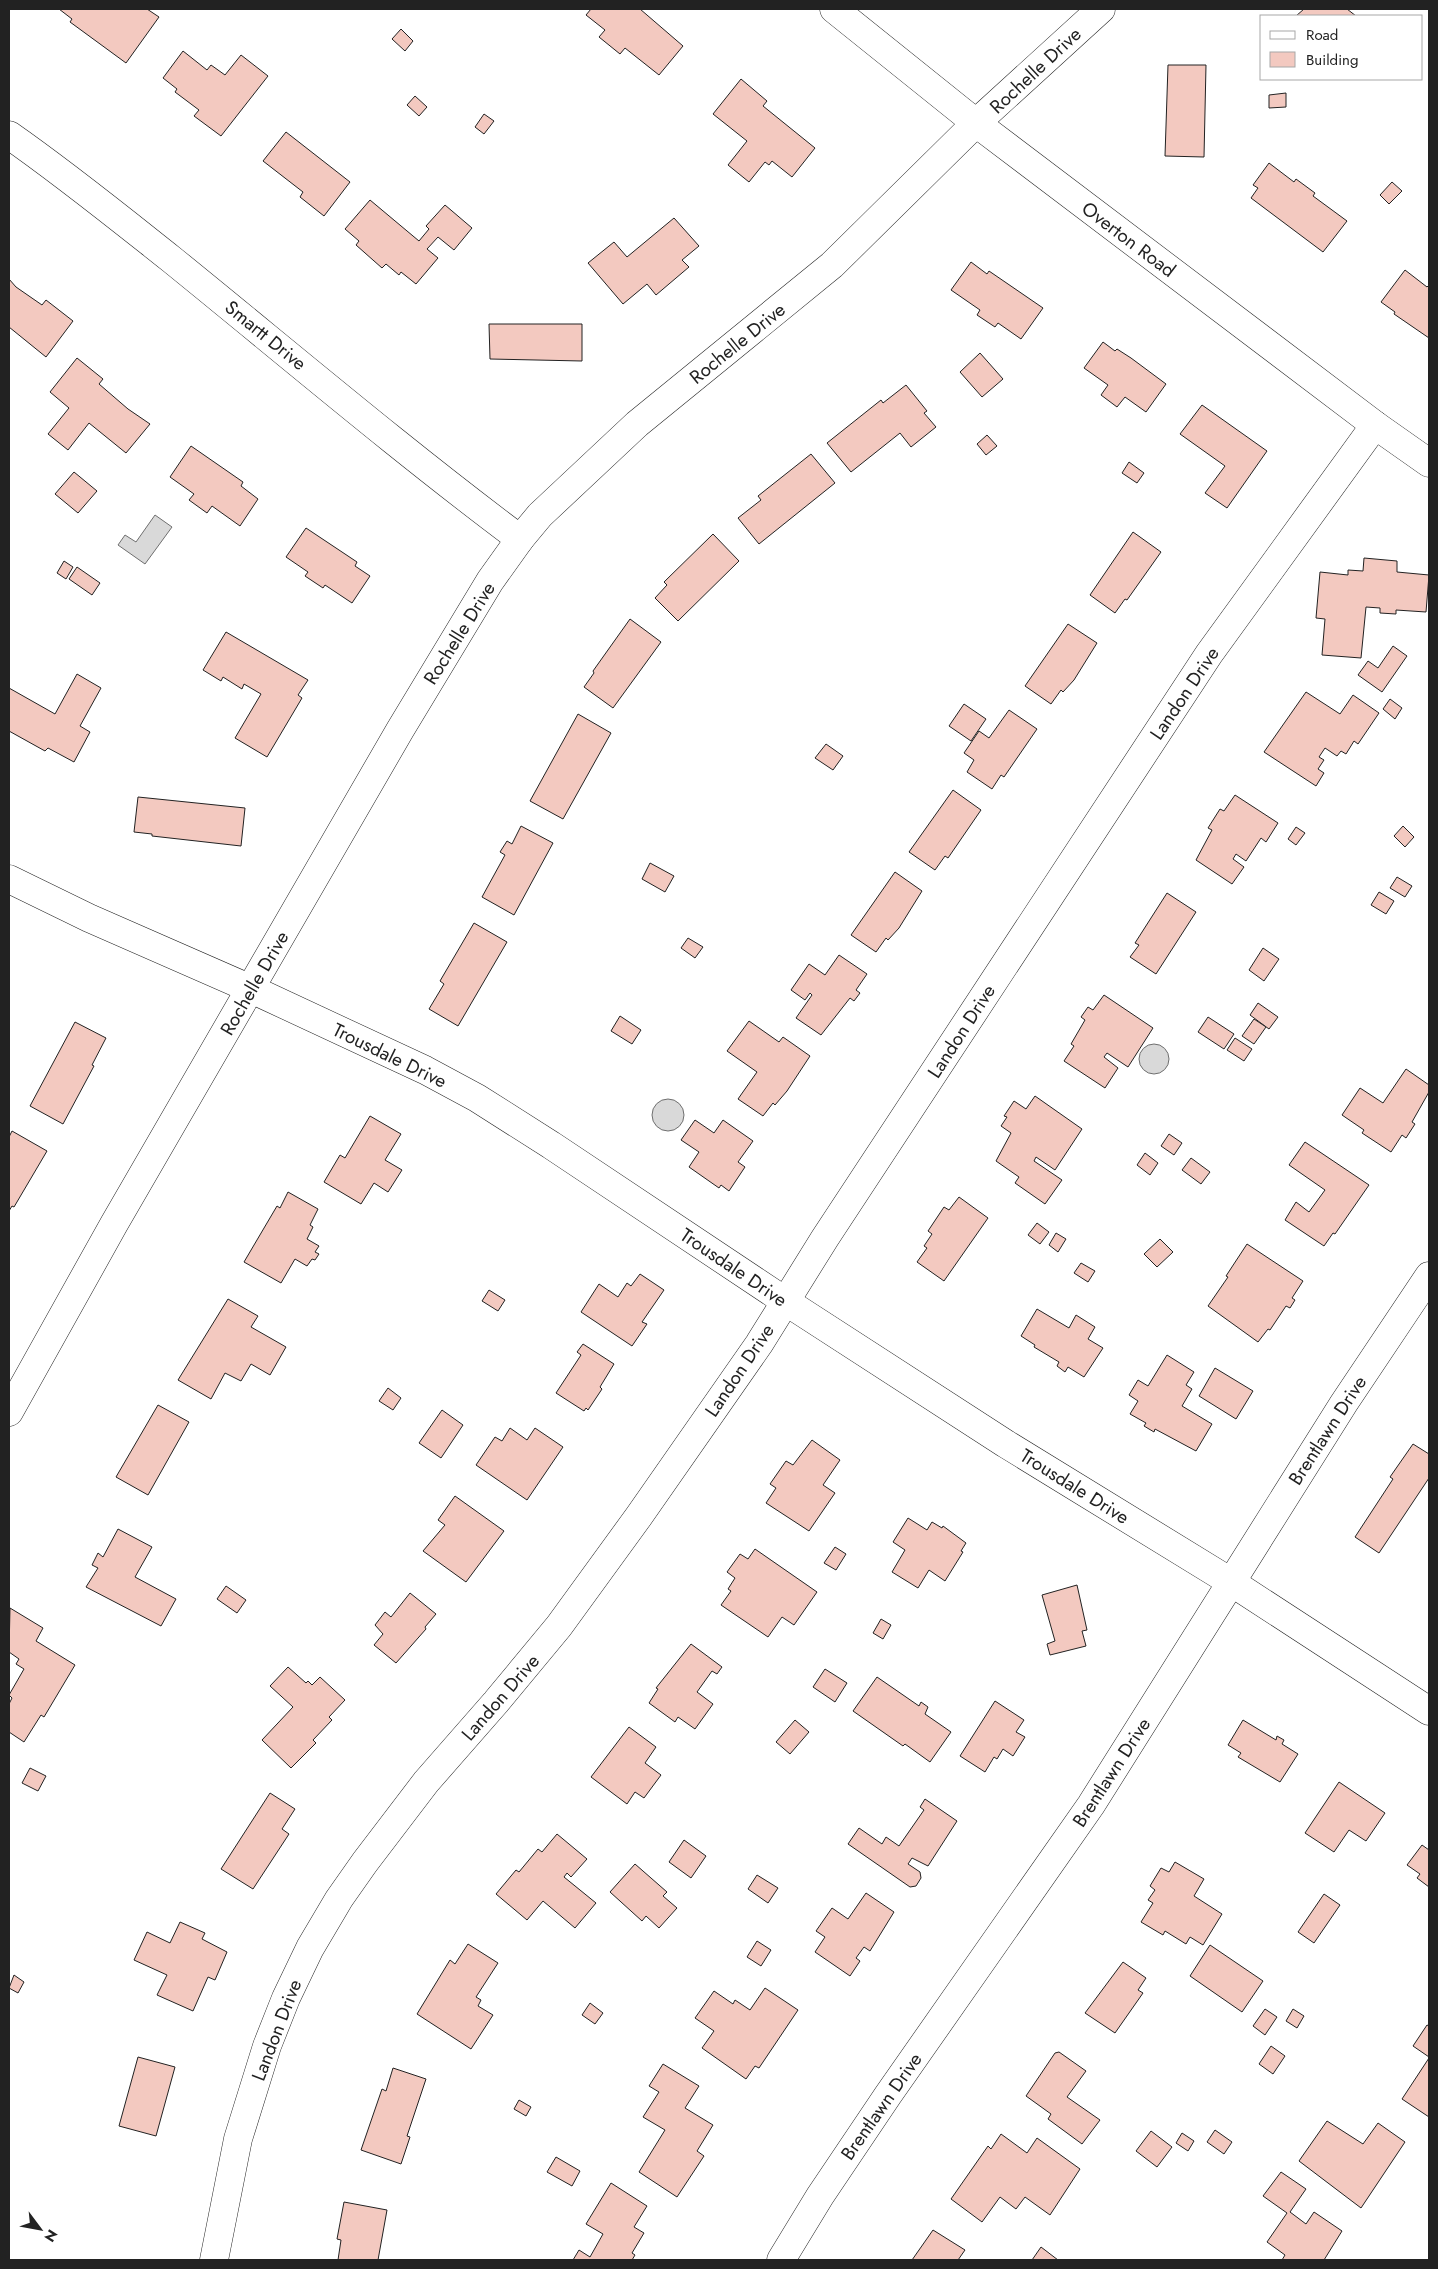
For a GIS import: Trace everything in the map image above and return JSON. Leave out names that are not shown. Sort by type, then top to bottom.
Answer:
[{"type":"street","name":"Overton Road","points":[[834,9],[976,123],[1375,425],[1429,463]]},
{"type":"street","name":"Rochelle Drive","points":[[9,1412],[114,1224],[400,730],[490,581],[520,539],[540,516],[637,424],[832,265],[976,123],[1101,9]]},
{"type":"street","name":"Smartt Drive","points":[[9,135],[115,215],[297,360],[456,491],[520,539]]},
{"type":"street","name":"Landon Drive","points":[[214,2260],[238,2139],[253,2089],[286,1998],[325,1924],[365,1862],[426,1782],[559,1626],[639,1516],[759,1344],[785,1301],[1209,654],[1375,425]]},
{"type":"street","name":"Trousdale Drive","points":[[9,879],[90,918],[251,989],[425,1070],[477,1098],[1006,1444],[1232,1582],[1429,1710]]},
{"type":"street","name":"Brentlawn Drive","points":[[781,2260],[820,2196],[888,2095],[1092,1805],[1344,1403],[1429,1276]]},
{"type":"shaded area","points":[[155,515],[172,527],[145,564],[118,545],[125,535],[136,542]]},
{"type":"shaded area","points":[[1154,1044],[1165,1048],[1169,1059],[1165,1070],[1154,1074],[1143,1070],[1139,1059],[1143,1048]]},
{"type":"shaded area","points":[[668,1099],[674,1100],[679,1104],[683,1109],[683,1121],[679,1126],[674,1130],[668,1131],[662,1130],[657,1126],[653,1121],[652,1115],[653,1109],[657,1104],[662,1100]]},
{"type":"building","points":[[59,9],[147,9],[159,17],[126,63],[70,22],[72,19]]},
{"type":"building","points":[[591,9],[640,9],[683,46],[659,75],[625,48],[620,54],[599,37],[605,30],[586,15]]},
{"type":"building","points":[[1304,9],[1347,9],[1355,15],[1297,15]]},
{"type":"building","points":[[401,29],[413,41],[405,51],[392,39]]},
{"type":"building","points":[[183,51],[207,70],[211,65],[225,75],[241,55],[268,76],[221,136],[194,116],[199,110],[175,92],[177,89],[163,78]]},
{"type":"building","points":[[1168,65],[1206,65],[1204,157],[1165,156]]},
{"type":"building","points":[[741,79],[767,101],[763,106],[815,148],[792,177],[772,161],[769,165],[765,162],[749,182],[728,165],[747,141],[713,114]]},
{"type":"building","points":[[1286,93],[1286,107],[1269,108],[1269,95]]},
{"type":"building","points":[[415,96],[427,107],[419,116],[407,105]]},
{"type":"building","points":[[484,114],[494,121],[484,134],[475,127]]},
{"type":"building","points":[[286,132],[350,182],[324,216],[300,197],[303,192],[263,161]]},
{"type":"building","points":[[1269,163],[1294,182],[1296,179],[1315,193],[1313,196],[1347,221],[1323,252],[1251,198],[1258,188],[1253,185]]},
{"type":"building","points":[[1392,182],[1402,191],[1389,204],[1380,195]]},
{"type":"building","points":[[370,200],[419,241],[429,229],[426,226],[445,205],[472,228],[454,250],[438,237],[427,249],[438,258],[416,284],[401,272],[399,275],[386,264],[382,268],[356,245],[359,241],[345,229]]},
{"type":"building","points":[[674,218],[699,246],[682,260],[689,267],[656,295],[647,284],[623,304],[588,263],[614,242],[627,257]]},
{"type":"building","points":[[971,262],[987,274],[989,271],[1043,308],[1021,339],[998,323],[995,327],[977,315],[980,310],[951,290]]},
{"type":"building","points":[[1405,270],[1427,287],[1429,285],[1429,338],[1394,314],[1395,312],[1381,302]]},
{"type":"building","points":[[9,279],[16,287],[42,305],[46,300],[73,321],[46,357],[9,327]]},
{"type":"building","points":[[489,324],[582,324],[582,361],[490,359]]},
{"type":"building","points":[[1103,342],[1115,351],[1117,349],[1131,358],[1166,384],[1146,412],[1125,397],[1117,407],[1101,395],[1108,385],[1084,368]]},
{"type":"building","points":[[980,353],[1003,379],[982,397],[960,372]]},
{"type":"building","points":[[77,358],[103,379],[99,384],[128,409],[150,424],[126,453],[89,423],[68,450],[48,434],[69,408],[50,392]]},
{"type":"building","points":[[906,385],[927,411],[924,413],[936,427],[911,447],[900,433],[851,472],[827,443],[881,400],[883,403]]},
{"type":"building","points":[[1202,405],[1267,451],[1227,508],[1205,493],[1225,466],[1180,434]]},
{"type":"building","points":[[987,435],[997,446],[986,455],[977,444]]},
{"type":"building","points":[[191,446],[243,482],[241,486],[258,499],[240,526],[212,506],[207,513],[189,500],[194,494],[170,477]]},
{"type":"building","points":[[811,454],[835,483],[759,544],[738,518],[761,500],[758,496]]},
{"type":"building","points":[[1129,462],[1144,473],[1137,483],[1122,473]]},
{"type":"building","points":[[74,472],[97,491],[78,513],[55,494]]},
{"type":"building","points":[[306,528],[357,562],[355,566],[370,576],[352,603],[325,585],[323,588],[305,576],[308,572],[286,557]]},
{"type":"building","points":[[1133,532],[1161,552],[1127,600],[1125,599],[1115,613],[1090,595]]},
{"type":"building","points":[[713,534],[739,561],[678,621],[655,598],[667,585],[664,582]]},
{"type":"building","points":[[1364,558],[1397,561],[1397,572],[1429,575],[1426,612],[1396,610],[1396,614],[1380,613],[1380,608],[1366,607],[1361,658],[1322,655],[1325,619],[1316,618],[1320,572],[1348,575],[1348,570],[1363,571]]},
{"type":"building","points":[[64,561],[73,567],[66,579],[57,573]]},
{"type":"building","points":[[77,567],[100,583],[92,595],[69,579]]},
{"type":"building","points":[[630,619],[661,642],[613,708],[584,687],[594,673],[593,671]]},
{"type":"building","points":[[1068,624],[1097,643],[1074,680],[1063,692],[1061,690],[1051,704],[1025,686]]},
{"type":"building","points":[[226,632],[308,680],[298,695],[302,698],[267,757],[235,738],[261,694],[244,684],[242,689],[223,677],[221,681],[203,670]]},
{"type":"building","points":[[1393,646],[1407,656],[1382,692],[1358,675],[1368,661],[1378,668]]},
{"type":"building","points":[[77,674],[101,688],[80,726],[90,732],[74,762],[48,748],[45,751],[9,731],[9,688],[55,714]]},
{"type":"building","points":[[1306,692],[1340,714],[1353,695],[1379,713],[1358,744],[1354,741],[1346,754],[1341,751],[1337,756],[1325,748],[1319,757],[1324,760],[1318,769],[1324,773],[1316,786],[1264,752]]},
{"type":"building","points":[[1390,699],[1402,708],[1395,719],[1383,709]]},
{"type":"building","points":[[964,704],[986,719],[971,741],[949,726]]},
{"type":"building","points":[[1009,710],[1037,729],[1004,777],[1001,775],[992,789],[967,772],[974,760],[964,753],[979,731],[989,738]]},
{"type":"building","points":[[578,714],[611,733],[563,819],[530,801]]},
{"type":"building","points":[[826,744],[843,756],[833,770],[815,758]]},
{"type":"building","points":[[953,790],[981,810],[948,858],[945,856],[935,870],[909,852]]},
{"type":"building","points":[[1235,795],[1278,823],[1266,842],[1261,838],[1246,861],[1236,854],[1233,859],[1244,867],[1232,884],[1196,860],[1212,830],[1208,828],[1220,809],[1224,811]]},
{"type":"building","points":[[138,797],[245,808],[241,846],[152,836],[152,834],[134,832]]},
{"type":"building","points":[[521,826],[553,843],[514,915],[482,897],[505,855],[500,852],[507,841],[512,844]]},
{"type":"building","points":[[1403,826],[1414,837],[1405,847],[1394,836]]},
{"type":"building","points":[[1296,827],[1305,833],[1296,845],[1288,839]]},
{"type":"building","points":[[650,863],[674,876],[665,892],[642,879]]},
{"type":"building","points":[[895,872],[922,891],[899,928],[888,940],[886,938],[876,952],[851,935]]},
{"type":"building","points":[[1397,877],[1412,886],[1405,897],[1390,888]]},
{"type":"building","points":[[1379,892],[1394,901],[1386,914],[1371,905]]},
{"type":"building","points":[[1167,893],[1196,912],[1156,974],[1130,957],[1139,945],[1135,943]]},
{"type":"building","points":[[474,923],[507,942],[458,1026],[429,1009],[444,984],[440,981]]},
{"type":"building","points":[[688,938],[703,947],[695,958],[681,948]]},
{"type":"building","points":[[1263,948],[1279,959],[1264,981],[1249,970]]},
{"type":"building","points":[[839,955],[867,974],[856,990],[860,993],[854,1001],[850,998],[821,1035],[796,1018],[812,995],[810,993],[805,1000],[791,990],[809,964],[825,975]]},
{"type":"building","points":[[1104,995],[1153,1028],[1128,1067],[1107,1053],[1104,1057],[1118,1068],[1105,1088],[1064,1061],[1074,1046],[1071,1044],[1085,1020],[1081,1017],[1088,1007],[1093,1010]]},
{"type":"building","points":[[1258,1003],[1278,1017],[1269,1029],[1250,1015]]},
{"type":"building","points":[[620,1016],[641,1030],[632,1044],[611,1031]]},
{"type":"building","points":[[1208,1017],[1234,1034],[1224,1049],[1198,1032]]},
{"type":"building","points":[[1254,1019],[1266,1027],[1254,1044],[1242,1036]]},
{"type":"building","points":[[749,1021],[779,1042],[783,1037],[810,1056],[787,1091],[775,1105],[773,1103],[763,1116],[738,1099],[757,1072],[727,1051]]},
{"type":"building","points":[[75,1022],[106,1038],[92,1065],[94,1066],[63,1124],[30,1106]]},
{"type":"building","points":[[1235,1038],[1252,1049],[1244,1061],[1227,1050]]},
{"type":"building","points":[[1406,1069],[1429,1085],[1429,1092],[1412,1122],[1415,1124],[1406,1138],[1402,1135],[1391,1152],[1362,1133],[1364,1130],[1342,1115],[1360,1088],[1383,1103]]},
{"type":"building","points":[[1035,1096],[1082,1129],[1055,1170],[1036,1157],[1034,1161],[1062,1180],[1045,1204],[1015,1183],[1019,1177],[996,1161],[1011,1133],[1001,1126],[1007,1117],[1004,1116],[1014,1101],[1026,1109]]},
{"type":"building","points":[[370,1116],[401,1134],[385,1160],[402,1170],[388,1192],[374,1183],[361,1204],[324,1182],[340,1155],[345,1158]]},
{"type":"building","points":[[695,1120],[714,1133],[723,1120],[753,1141],[738,1162],[745,1167],[729,1191],[721,1185],[719,1188],[689,1167],[699,1152],[681,1140]]},
{"type":"building","points":[[12,1131],[47,1151],[14,1207],[12,1206],[9,1211],[9,1137]]},
{"type":"building","points":[[1169,1134],[1182,1143],[1174,1155],[1161,1146]]},
{"type":"building","points":[[1305,1142],[1369,1185],[1335,1234],[1333,1233],[1324,1246],[1285,1220],[1296,1202],[1309,1212],[1325,1190],[1289,1165]]},
{"type":"building","points":[[1145,1153],[1158,1163],[1150,1175],[1137,1165]]},
{"type":"building","points":[[1191,1158],[1210,1172],[1201,1184],[1182,1170]]},
{"type":"building","points":[[288,1192],[318,1209],[310,1225],[313,1227],[307,1239],[319,1246],[315,1252],[319,1254],[307,1266],[295,1259],[281,1283],[244,1262],[277,1206],[280,1208]]},
{"type":"building","points":[[959,1197],[988,1218],[944,1281],[917,1262],[927,1248],[924,1246],[932,1234],[928,1231],[944,1207],[949,1210]]},
{"type":"building","points":[[1037,1223],[1049,1232],[1040,1244],[1028,1235]]},
{"type":"building","points":[[1056,1233],[1066,1239],[1058,1252],[1049,1245]]},
{"type":"building","points":[[1160,1239],[1173,1252],[1157,1267],[1144,1254]]},
{"type":"building","points":[[1247,1244],[1303,1281],[1292,1298],[1295,1300],[1290,1308],[1286,1306],[1270,1330],[1268,1329],[1258,1342],[1208,1306]]},
{"type":"building","points":[[1081,1263],[1095,1271],[1088,1282],[1074,1273]]},
{"type":"building","points":[[640,1274],[664,1290],[642,1322],[647,1324],[632,1346],[581,1312],[599,1284],[618,1297],[627,1283],[631,1286]]},
{"type":"building","points":[[489,1290],[505,1300],[498,1311],[482,1301]]},
{"type":"building","points":[[228,1299],[258,1316],[251,1327],[286,1347],[270,1375],[251,1364],[241,1381],[225,1373],[211,1399],[178,1380]]},
{"type":"building","points":[[1037,1309],[1069,1328],[1076,1315],[1095,1327],[1088,1339],[1103,1348],[1084,1377],[1068,1367],[1065,1372],[1057,1366],[1059,1362],[1034,1347],[1035,1345],[1021,1336]]},
{"type":"building","points":[[583,1344],[614,1364],[600,1387],[602,1389],[588,1410],[586,1408],[584,1411],[556,1393],[581,1355],[577,1352]]},
{"type":"building","points":[[1167,1355],[1194,1372],[1186,1385],[1192,1389],[1182,1406],[1212,1424],[1196,1451],[1155,1429],[1154,1432],[1144,1426],[1146,1423],[1130,1414],[1138,1401],[1129,1395],[1138,1380],[1148,1386]]},
{"type":"building","points":[[1215,1368],[1253,1391],[1236,1419],[1199,1396]]},
{"type":"building","points":[[388,1388],[401,1398],[393,1410],[379,1401]]},
{"type":"building","points":[[158,1405],[189,1422],[148,1495],[116,1477]]},
{"type":"building","points":[[442,1410],[463,1425],[441,1458],[419,1443]]},
{"type":"building","points":[[510,1428],[527,1440],[535,1428],[563,1447],[527,1500],[476,1465],[495,1437],[502,1441]]},
{"type":"building","points":[[812,1440],[840,1460],[823,1485],[835,1493],[809,1531],[766,1503],[776,1488],[770,1484],[786,1461],[793,1465]]},
{"type":"building","points":[[1413,1444],[1429,1454],[1429,1478],[1379,1553],[1355,1537],[1393,1479],[1390,1477]]},
{"type":"building","points":[[455,1496],[504,1531],[466,1582],[423,1551],[445,1525],[438,1520]]},
{"type":"building","points":[[908,1518],[927,1530],[932,1522],[942,1528],[943,1526],[966,1543],[961,1551],[963,1552],[945,1581],[929,1570],[918,1588],[892,1572],[905,1550],[893,1542]]},
{"type":"building","points":[[118,1529],[152,1547],[135,1577],[176,1599],[161,1626],[86,1587],[98,1568],[92,1565],[98,1553],[103,1557]]},
{"type":"building","points":[[835,1547],[846,1554],[836,1570],[824,1563]]},
{"type":"building","points":[[755,1549],[817,1592],[794,1625],[782,1617],[768,1637],[721,1605],[731,1591],[728,1589],[735,1578],[727,1572],[740,1554],[748,1559]]},
{"type":"building","points":[[1077,1585],[1087,1630],[1082,1631],[1086,1646],[1050,1655],[1047,1644],[1055,1641],[1042,1595]]},
{"type":"building","points":[[226,1586],[246,1600],[237,1613],[217,1599]]},
{"type":"building","points":[[410,1593],[436,1614],[425,1627],[426,1629],[396,1663],[374,1645],[383,1634],[375,1625],[385,1612],[391,1617]]},
{"type":"building","points":[[10,1608],[43,1628],[36,1641],[75,1665],[44,1717],[41,1715],[24,1742],[9,1732],[9,1704],[12,1698],[9,1695],[24,1669],[16,1664],[19,1659],[9,1652]]},
{"type":"building","points":[[881,1619],[891,1625],[883,1639],[873,1633]]},
{"type":"building","points":[[691,1644],[722,1667],[717,1674],[712,1671],[697,1692],[713,1704],[695,1729],[678,1717],[675,1722],[649,1703],[658,1689],[656,1688]]},
{"type":"building","points":[[288,1667],[306,1683],[308,1681],[312,1685],[320,1677],[345,1700],[329,1717],[332,1720],[313,1740],[316,1743],[291,1768],[262,1740],[293,1707],[270,1686]]},
{"type":"building","points":[[825,1669],[847,1683],[835,1702],[813,1687]]},
{"type":"building","points":[[877,1677],[919,1706],[921,1702],[928,1707],[925,1714],[951,1732],[930,1762],[905,1744],[903,1746],[853,1711]]},
{"type":"building","points":[[995,1701],[1024,1720],[1016,1732],[1025,1737],[1013,1756],[1003,1749],[997,1759],[994,1757],[985,1772],[960,1756]]},
{"type":"building","points":[[795,1720],[809,1732],[790,1754],[776,1742]]},
{"type":"building","points":[[1243,1720],[1276,1740],[1277,1736],[1284,1740],[1282,1744],[1298,1754],[1280,1782],[1238,1757],[1241,1753],[1228,1745]]},
{"type":"building","points":[[629,1727],[656,1747],[645,1763],[661,1775],[644,1798],[635,1792],[627,1804],[591,1777]]},
{"type":"building","points":[[30,1768],[46,1776],[38,1791],[22,1783]]},
{"type":"building","points":[[1339,1782],[1385,1813],[1366,1841],[1349,1830],[1334,1852],[1305,1833]]},
{"type":"building","points":[[270,1793],[295,1809],[282,1829],[289,1834],[253,1889],[221,1869]]},
{"type":"building","points":[[925,1799],[957,1821],[928,1866],[912,1858],[908,1864],[920,1872],[921,1878],[916,1886],[910,1887],[848,1844],[859,1828],[882,1844],[886,1837],[899,1846],[924,1810],[920,1807]]},
{"type":"building","points":[[557,1834],[587,1859],[571,1877],[567,1873],[564,1877],[596,1903],[575,1928],[543,1901],[527,1920],[496,1894],[516,1870],[519,1872],[538,1849],[542,1852]]},
{"type":"building","points":[[684,1840],[706,1856],[691,1878],[669,1862]]},
{"type":"building","points":[[1422,1845],[1429,1850],[1429,1887],[1417,1878],[1420,1874],[1407,1865]]},
{"type":"building","points":[[1175,1862],[1204,1879],[1194,1896],[1222,1914],[1203,1945],[1190,1937],[1186,1944],[1165,1931],[1163,1935],[1141,1922],[1153,1903],[1148,1900],[1155,1890],[1150,1886],[1161,1868],[1169,1872]]},
{"type":"building","points":[[635,1864],[667,1892],[663,1896],[677,1908],[659,1928],[646,1916],[642,1921],[610,1892]]},
{"type":"building","points":[[757,1875],[778,1888],[768,1903],[748,1889]]},
{"type":"building","points":[[866,1893],[894,1912],[870,1951],[864,1947],[856,1958],[860,1961],[850,1976],[815,1952],[825,1937],[816,1931],[832,1908],[848,1919]]},
{"type":"building","points":[[1324,1894],[1340,1905],[1314,1943],[1298,1932]]},
{"type":"building","points":[[180,1922],[205,1933],[202,1939],[227,1952],[215,1980],[208,1977],[193,2011],[157,1995],[167,1975],[134,1960],[147,1932],[170,1943]]},
{"type":"building","points":[[757,1941],[771,1950],[761,1966],[747,1957]]},
{"type":"building","points":[[468,1944],[498,1963],[476,1997],[481,2000],[478,2006],[493,2015],[471,2049],[417,2014],[450,1960],[455,1964]]},
{"type":"building","points":[[1210,1945],[1263,1981],[1242,2012],[1190,1976]]},
{"type":"building","points":[[1123,1962],[1146,1978],[1138,1990],[1143,1993],[1115,2033],[1085,2013]]},
{"type":"building","points":[[14,1975],[24,1982],[18,1993],[9,1988]]},
{"type":"building","points":[[765,1988],[798,2010],[759,2068],[755,2066],[746,2079],[702,2048],[714,2031],[695,2018],[714,1991],[733,2004],[735,2000],[750,2010]]},
{"type":"building","points":[[590,2003],[603,2013],[595,2024],[582,2015]]},
{"type":"building","points":[[1265,2009],[1277,2017],[1265,2035],[1253,2026]]},
{"type":"building","points":[[1293,2009],[1304,2016],[1297,2028],[1286,2021]]},
{"type":"building","points":[[1427,2025],[1429,2026],[1429,2057],[1413,2046]]},
{"type":"building","points":[[1271,2046],[1285,2056],[1273,2074],[1259,2064]]},
{"type":"building","points":[[1059,2052],[1086,2071],[1067,2097],[1100,2120],[1082,2144],[1048,2119],[1051,2114],[1026,2096],[1055,2053]]},
{"type":"building","points":[[138,2057],[175,2067],[156,2136],[119,2126]]},
{"type":"building","points":[[1429,2058],[1429,2117],[1402,2099]]},
{"type":"building","points":[[663,2064],[699,2086],[685,2108],[713,2125],[697,2151],[704,2156],[677,2197],[639,2172],[665,2130],[643,2117],[659,2092],[649,2086]]},
{"type":"building","points":[[393,2068],[426,2079],[407,2136],[410,2137],[401,2164],[361,2150],[382,2089],[386,2091]]},
{"type":"building","points":[[519,2100],[531,2107],[526,2116],[514,2109]]},
{"type":"building","points":[[1327,2121],[1363,2144],[1378,2123],[1405,2142],[1361,2208],[1299,2161]]},
{"type":"building","points":[[1215,2130],[1232,2142],[1224,2154],[1207,2142]]},
{"type":"building","points":[[1151,2131],[1172,2147],[1157,2167],[1136,2151]]},
{"type":"building","points":[[1182,2133],[1194,2141],[1188,2151],[1176,2143]]},
{"type":"building","points":[[1001,2134],[1027,2153],[1037,2138],[1080,2169],[1050,2215],[1025,2197],[1016,2209],[1000,2197],[982,2222],[951,2199],[988,2146],[991,2149]]},
{"type":"building","points":[[556,2157],[580,2171],[572,2186],[547,2172]]},
{"type":"building","points":[[1281,2172],[1306,2189],[1290,2212],[1306,2224],[1314,2212],[1342,2231],[1324,2260],[1282,2260],[1285,2255],[1267,2242],[1287,2213],[1263,2196]]},
{"type":"building","points":[[611,2183],[647,2206],[634,2227],[644,2233],[632,2253],[635,2255],[632,2260],[573,2260],[579,2250],[590,2257],[603,2234],[586,2224]]},
{"type":"building","points":[[344,2202],[387,2210],[378,2260],[338,2260],[341,2240],[337,2239]]},
{"type":"building","points":[[933,2230],[965,2250],[958,2260],[912,2260]]},
{"type":"building","points":[[1041,2247],[1058,2260],[1032,2260]]}]
